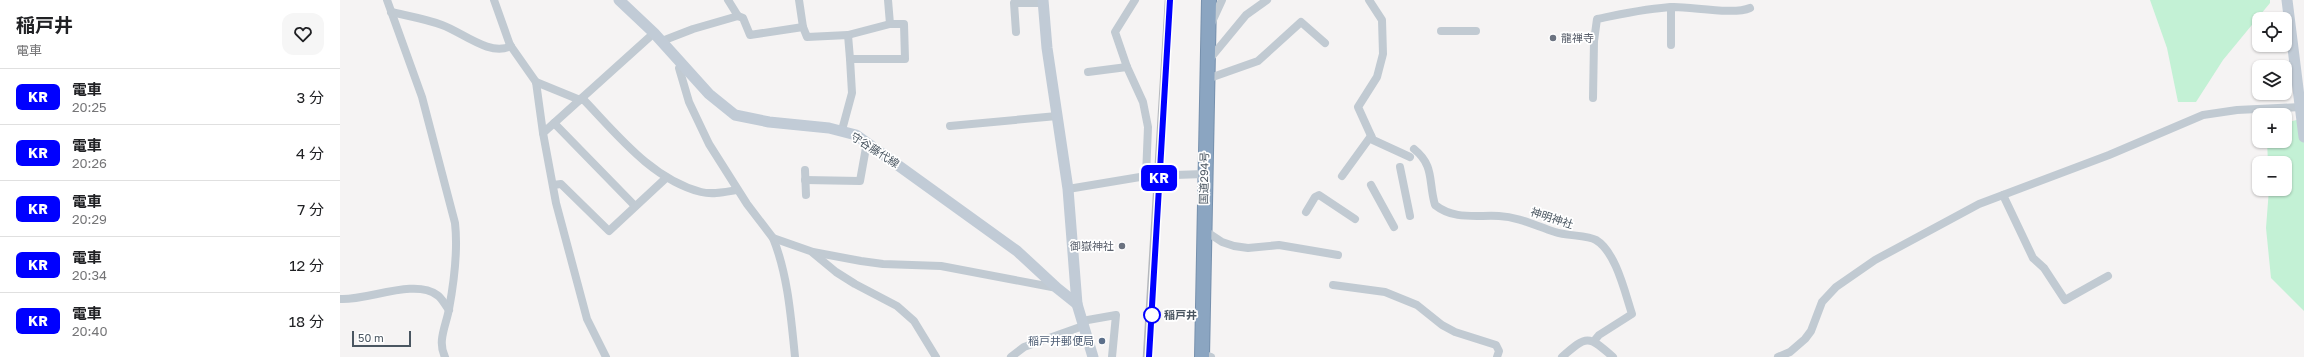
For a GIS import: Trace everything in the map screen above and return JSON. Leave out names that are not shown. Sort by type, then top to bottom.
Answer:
[{"type":"highway","name":"国道294号","points":[[1205,356],[1204,174],[1209,0]]},
{"type":"main road","name":"守谷藤代線","points":[[620,0],[662,41],[709,94],[735,115],[769,122],[802,124],[842,130],[867,142],[1017,251],[1057,288],[1077,304]]},
{"type":"main road","points":[[2287,0],[2304,136]]},
{"type":"main road","points":[[1044,2],[1048,48],[1068,189],[1077,304],[1093,357]]},
{"type":"street","points":[[387,0],[422,97],[455,223],[457,239],[449,310],[440,347],[445,357]]},
{"type":"street","points":[[494,0],[511,46],[536,82],[552,185],[587,319],[606,357]]},
{"type":"street","points":[[799,0],[803,27],[807,37],[848,35],[890,24],[904,24],[905,59],[850,59]]},
{"type":"street","points":[[888,0],[890,24]]},
{"type":"street","points":[[1135,0],[1115,32],[1127,67],[1144,102],[1148,127],[1146,176]]},
{"type":"street","points":[[1209,30],[1222,0]]},
{"type":"street","points":[[1208,61],[1246,15],[1267,0]]},
{"type":"street","points":[[1342,176],[1371,136],[1358,107],[1377,77],[1384,46],[1382,20],[1369,0]]},
{"type":"street","points":[[731,1],[738,16],[743,18],[750,35],[803,27]]},
{"type":"street","points":[[1016,32],[1014,4],[1044,2]]},
{"type":"street","points":[[1671,7],[1671,45]]},
{"type":"street","points":[[1593,98],[1594,41],[1597,19],[1646,9],[1671,7],[1694,7],[1740,12],[1750,8]]},
{"type":"street","points":[[391,12],[441,24],[461,33],[475,42],[500,50],[511,46]]},
{"type":"street","points":[[662,41],[693,29],[738,16]]},
{"type":"street","points":[[1207,79],[1258,61],[1301,22],[1325,43]]},
{"type":"street","points":[[1441,31],[1476,30]]},
{"type":"street","points":[[543,133],[654,33]]},
{"type":"street","points":[[842,130],[852,93],[848,35]]},
{"type":"street","points":[[682,63],[679,68],[689,102],[709,144],[737,190],[773,238],[778,250],[790,315],[795,357]]},
{"type":"street","points":[[1088,72],[1127,67]]},
{"type":"street","points":[[536,82],[581,99],[631,148],[666,178],[702,192],[718,194],[737,190]]},
{"type":"street","points":[[1778,357],[1796,348],[1805,340],[1825,296],[1861,269],[1979,204],[2109,155],[2203,115],[2237,110],[2301,107]]},
{"type":"street","points":[[950,126],[1057,116]]},
{"type":"street","points":[[554,123],[636,206]]},
{"type":"street","name":"神明神社","points":[[1371,136],[1380,144],[1425,158],[1430,173],[1435,205],[1441,210],[1459,216],[1515,217],[1566,236],[1596,240],[1604,247],[1620,278],[1632,314],[1599,335],[1594,341]]},
{"type":"street","points":[[805,180],[860,180],[867,142]]},
{"type":"street","points":[[1400,167],[1410,216]]},
{"type":"street","points":[[805,170],[806,195]]},
{"type":"street","points":[[1068,189],[1146,176],[1204,174]]},
{"type":"street","points":[[552,185],[561,184],[609,231],[666,178]]},
{"type":"street","points":[[1371,185],[1394,227]]},
{"type":"street","points":[[1306,212],[1315,197],[1319,195],[1355,219]]},
{"type":"street","points":[[2003,196],[2033,258],[2044,268],[2064,300],[2108,276]]},
{"type":"street","points":[[1204,230],[1222,242],[1234,246],[1248,248],[1280,245],[1338,255]]},
{"type":"street","points":[[773,238],[813,252],[884,264],[941,266],[1057,288]]},
{"type":"street","points":[[813,252],[836,272],[855,284],[897,306],[914,321],[936,357]]},
{"type":"street","points":[[1333,284],[1385,292],[1417,305],[1442,325],[1455,332],[1496,345],[1498,351],[1497,357]]},
{"type":"street","points":[[340,300],[355,299],[403,289],[418,289],[437,294],[449,310]]},
{"type":"street","points":[[1011,357],[1024,347],[1083,323],[1116,315],[1112,357]]},
{"type":"street","points":[[1562,357],[1581,341],[1594,341],[1613,357]]},
{"type":"green space","points":[[2150,0],[2270,0],[2270,3],[2263,12],[2252,12],[2252,25],[2223,60],[2196,102],[2178,102],[2167,48]]},
{"type":"green space","points":[[2304,118],[2304,311],[2271,278],[2266,228],[2268,196],[2292,196],[2292,156],[2268,156],[2267,148],[2292,148],[2292,121]]},
{"type":"railway","points":[[1144,357],[1166,0]]},
{"type":"train","name":"KR","points":[[1149,357],[1170,0]]},
{"type":"place","name":"龍禅寺","points":[[1553,38]]},
{"type":"place","name":"御嶽神社","points":[[1122,246]]},
{"type":"place","name":"稲戸井","points":[[1152,315]]},
{"type":"place","name":"稲戸井郵便局","points":[[1102,341]]}]
